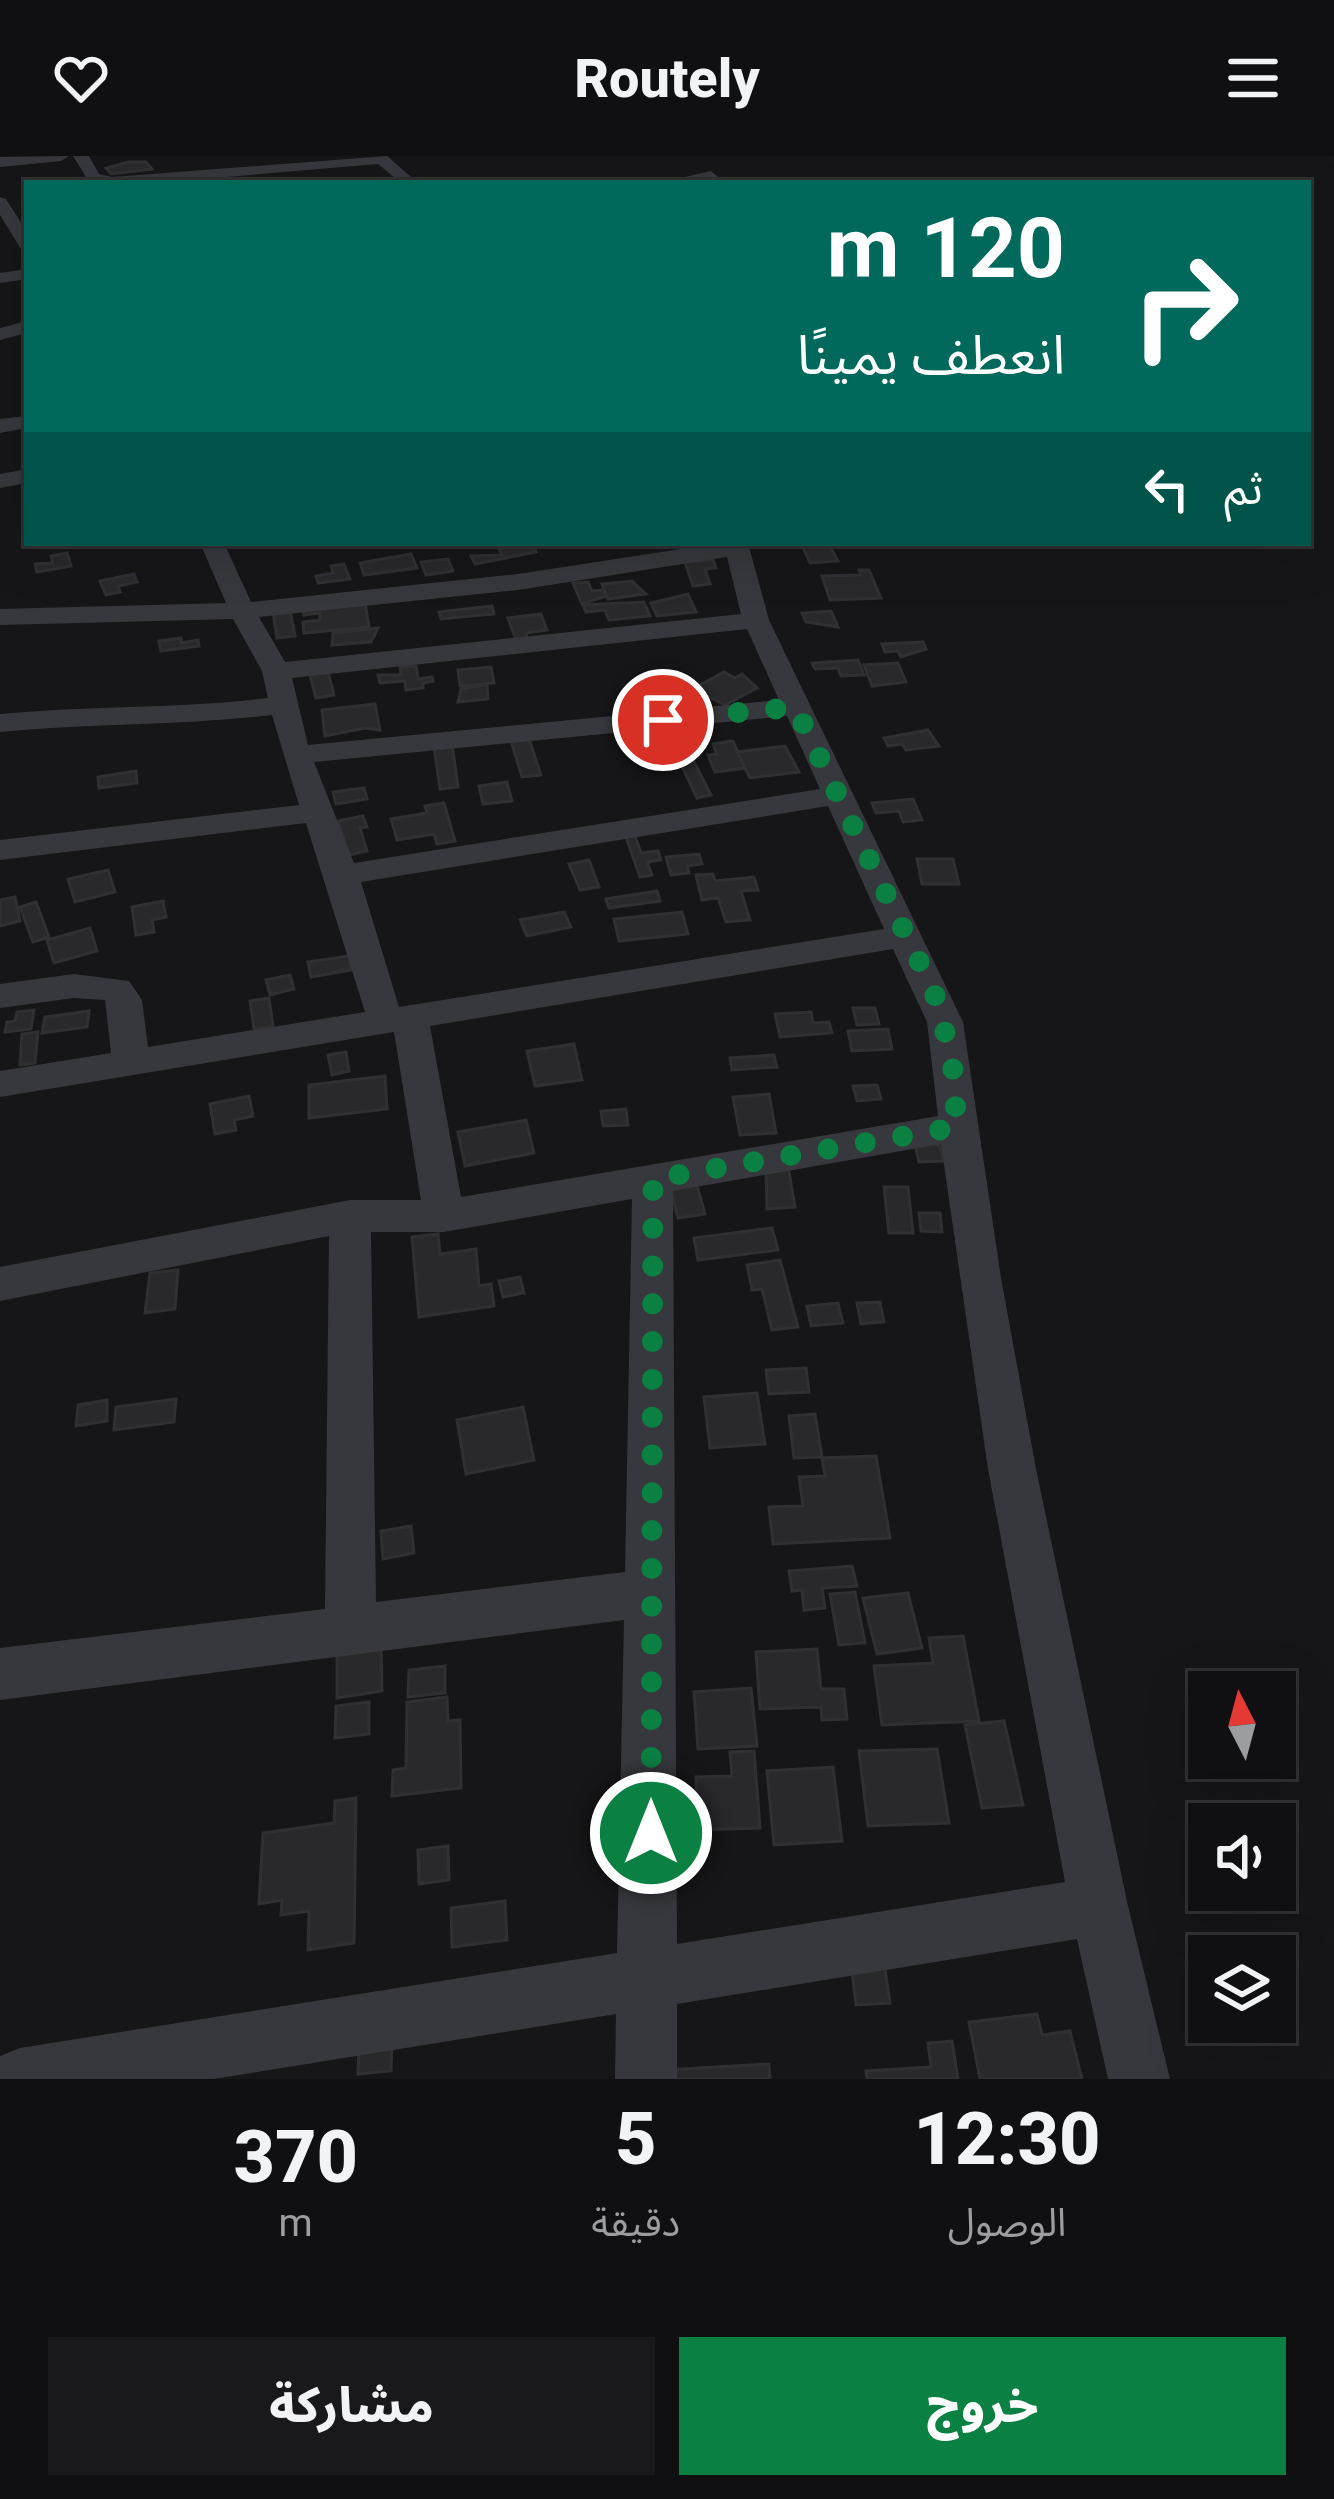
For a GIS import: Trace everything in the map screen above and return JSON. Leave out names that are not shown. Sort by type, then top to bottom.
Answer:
[{"type":"street","points":[[0,162],[61,156]]},
{"type":"street","points":[[81,156],[93,177],[104,180]]},
{"type":"street","points":[[714,179],[723,156]]},
{"type":"street","points":[[134,180],[380,158],[406,180]]},
{"type":"street","points":[[1,206],[24,240]]},
{"type":"street","points":[[213,546],[276,671],[296,755],[398,1020],[444,1216]]},
{"type":"street","points":[[0,617],[242,611],[621,554],[736,546],[756,620],[945,1022],[957,1127],[1012,1469],[1099,1906],[1139,2079]]},
{"type":"street","points":[[276,671],[756,620]]},
{"type":"street","points":[[0,723],[71,716],[186,716],[283,705]]},
{"type":"street","points":[[296,755],[795,707]]},
{"type":"street","points":[[342,874],[839,794]]},
{"type":"street","points":[[0,850],[318,812]]},
{"type":"street","points":[[0,1084],[908,936]]},
{"type":"street","points":[[0,997],[74,986],[116,989],[124,1000],[131,1063]]},
{"type":"street","points":[[0,1284],[350,1216],[444,1216],[957,1127]]},
{"type":"street","points":[[646,2079],[653,1179]]},
{"type":"street","points":[[350,1216],[351,1631]]},
{"type":"street","points":[[0,1674],[651,1593]]},
{"type":"street","points":[[20,2079],[1099,1906]]},
{"type":"building","points":[[146,162],[152,169],[111,174],[106,168]]},
{"type":"building","points":[[533,546],[536,552],[475,564],[471,556],[502,555],[499,549]]},
{"type":"building","points":[[802,546],[831,548],[838,561],[810,563]]},
{"type":"building","points":[[67,553],[71,566],[37,572],[35,564],[53,563],[51,556]]},
{"type":"building","points":[[411,554],[417,568],[364,575],[360,563]]},
{"type":"building","points":[[448,559],[453,571],[426,575],[421,562]]},
{"type":"building","points":[[713,560],[716,568],[705,569],[710,584],[693,586],[685,562]]},
{"type":"building","points":[[344,564],[350,579],[318,583],[316,576],[333,573],[331,566]]},
{"type":"building","points":[[859,570],[869,570],[881,598],[830,600],[822,576],[861,575]]},
{"type":"building","points":[[134,574],[137,582],[118,586],[120,592],[106,595],[100,581]]},
{"type":"building","points":[[632,581],[646,594],[608,599],[602,584]]},
{"type":"building","points":[[588,582],[592,591],[603,590],[606,596],[582,604],[573,583]]},
{"type":"building","points":[[688,594],[696,612],[657,616],[651,603]]},
{"type":"building","points":[[365,602],[369,627],[304,633],[303,622],[320,620],[320,613],[304,615],[303,609]]},
{"type":"building","points":[[644,602],[650,616],[609,620],[605,610],[586,612],[583,605]]},
{"type":"building","points":[[492,606],[494,614],[441,619],[439,612]]},
{"type":"building","points":[[290,610],[295,636],[277,638],[273,612]]},
{"type":"building","points":[[831,611],[838,627],[806,622],[802,613]]},
{"type":"building","points":[[541,614],[547,630],[516,640],[508,618]]},
{"type":"building","points":[[378,628],[371,642],[332,645],[333,633]]},
{"type":"building","points":[[181,638],[181,643],[198,640],[199,646],[161,651],[159,641]]},
{"type":"building","points":[[923,642],[926,649],[901,657],[898,651],[885,652],[882,644]]},
{"type":"building","points":[[858,660],[864,675],[841,676],[838,668],[815,669],[812,663]]},
{"type":"building","points":[[898,663],[906,682],[872,686],[864,665]]},
{"type":"building","points":[[416,666],[418,679],[432,677],[423,688],[406,690],[405,681],[380,683],[378,675],[401,675],[400,667]]},
{"type":"building","points":[[491,667],[494,683],[460,686],[458,670]]},
{"type":"building","points":[[328,672],[334,695],[316,698],[310,675]]},
{"type":"building","points":[[724,672],[735,678],[742,674],[757,688],[725,705],[693,689]]},
{"type":"building","points":[[487,685],[488,699],[458,702],[461,689]]},
{"type":"building","points":[[375,704],[380,730],[365,728],[325,736],[322,710]]},
{"type":"building","points":[[928,730],[939,746],[906,750],[902,744],[888,746],[884,738]]},
{"type":"building","points":[[529,739],[541,775],[522,777],[511,741]]},
{"type":"building","points":[[733,741],[745,768],[715,772],[708,755],[717,754],[713,744]]},
{"type":"building","points":[[452,744],[458,787],[440,789],[434,746]]},
{"type":"building","points":[[785,746],[799,772],[750,778],[737,752]]},
{"type":"building","points":[[691,756],[711,795],[697,798],[678,758]]},
{"type":"building","points":[[136,771],[137,783],[99,788],[98,777]]},
{"type":"building","points":[[507,782],[512,801],[483,804],[479,786]]},
{"type":"building","points":[[364,788],[367,799],[336,804],[333,792]]},
{"type":"building","points":[[913,799],[922,820],[903,822],[899,811],[876,813],[872,803]]},
{"type":"building","points":[[444,803],[455,841],[437,844],[434,834],[397,840],[391,819],[427,813],[425,806]]},
{"type":"building","points":[[363,816],[367,827],[360,828],[367,851],[349,855],[338,821]]},
{"type":"building","points":[[635,836],[641,853],[658,851],[661,860],[647,862],[652,875],[640,877],[626,837]]},
{"type":"building","points":[[699,854],[702,864],[687,866],[689,873],[671,875],[666,857]]},
{"type":"building","points":[[917,859],[953,859],[959,884],[922,884]]},
{"type":"building","points":[[589,860],[599,887],[580,890],[569,864]]},
{"type":"building","points":[[108,870],[115,892],[75,902],[68,879]]},
{"type":"building","points":[[713,874],[715,881],[754,877],[758,890],[741,891],[750,920],[726,922],[718,898],[702,900],[696,875]]},
{"type":"building","points":[[657,891],[660,901],[609,908],[606,899]]},
{"type":"building","points":[[15,897],[20,921],[0,926],[0,900]]},
{"type":"building","points":[[163,901],[166,917],[152,920],[154,932],[136,935],[132,907]]},
{"type":"building","points":[[36,902],[49,937],[33,942],[20,907]]},
{"type":"building","points":[[564,912],[571,927],[527,936],[520,920]]},
{"type":"building","points":[[682,912],[688,934],[619,941],[614,919]]},
{"type":"building","points":[[90,928],[97,951],[54,963],[47,940]]},
{"type":"building","points":[[349,956],[351,970],[311,977],[308,962]]},
{"type":"building","points":[[290,975],[294,989],[270,995],[266,980]]},
{"type":"building","points":[[269,998],[273,1026],[254,1029],[250,1001]]},
{"type":"building","points":[[853,1008],[875,1008],[879,1024],[857,1025]]},
{"type":"building","points":[[34,1010],[31,1029],[5,1032],[17,1012]]},
{"type":"building","points":[[89,1011],[87,1027],[42,1033],[45,1017]]},
{"type":"building","points":[[811,1012],[813,1023],[829,1022],[832,1033],[780,1037],[775,1014]]},
{"type":"building","points":[[888,1029],[892,1049],[852,1051],[848,1031]]},
{"type":"building","points":[[38,1032],[35,1063],[20,1065],[22,1034]]},
{"type":"building","points":[[574,1044],[582,1080],[535,1086],[527,1051]]},
{"type":"building","points":[[346,1052],[349,1071],[332,1075],[328,1055]]},
{"type":"building","points":[[774,1055],[777,1067],[732,1070],[730,1058]]},
{"type":"building","points":[[385,1076],[387,1109],[309,1118],[309,1085]]},
{"type":"building","points":[[877,1085],[881,1099],[857,1101],[853,1086]]},
{"type":"building","points":[[769,1094],[776,1133],[740,1135],[733,1097]]},
{"type":"building","points":[[249,1096],[253,1116],[234,1120],[236,1130],[215,1134],[210,1104]]},
{"type":"building","points":[[626,1109],[628,1125],[603,1126],[601,1111]]},
{"type":"building","points":[[526,1120],[534,1153],[465,1166],[458,1132]]},
{"type":"building","points":[[939,1144],[943,1161],[919,1162],[915,1145]]},
{"type":"building","points":[[788,1166],[795,1207],[767,1209],[766,1167]]},
{"type":"building","points":[[696,1182],[705,1214],[678,1218],[669,1185]]},
{"type":"building","points":[[884,1187],[908,1187],[913,1233],[889,1233]]},
{"type":"building","points":[[919,1213],[940,1213],[942,1232],[921,1231]]},
{"type":"building","points":[[772,1228],[778,1250],[698,1260],[694,1238]]},
{"type":"building","points":[[438,1234],[440,1254],[476,1249],[479,1286],[491,1284],[494,1306],[419,1317],[412,1237]]},
{"type":"building","points":[[780,1260],[798,1327],[772,1330],[762,1289],[752,1290],[747,1265]]},
{"type":"building","points":[[178,1270],[175,1309],[145,1313],[150,1273]]},
{"type":"building","points":[[520,1277],[524,1293],[503,1297],[499,1281]]},
{"type":"building","points":[[880,1302],[884,1322],[861,1324],[857,1303]]},
{"type":"building","points":[[838,1303],[843,1323],[811,1326],[807,1306]]},
{"type":"building","points":[[806,1368],[809,1392],[769,1394],[766,1370]]},
{"type":"building","points":[[757,1393],[765,1444],[710,1448],[704,1397]]},
{"type":"building","points":[[176,1399],[174,1422],[114,1430],[116,1407]]},
{"type":"building","points":[[107,1400],[107,1421],[76,1426],[78,1405]]},
{"type":"building","points":[[523,1407],[534,1460],[466,1474],[457,1420]]},
{"type":"building","points":[[815,1414],[822,1457],[794,1458],[789,1416]]},
{"type":"building","points":[[876,1456],[890,1538],[773,1544],[769,1507],[803,1506],[799,1477],[825,1476],[822,1458]]},
{"type":"building","points":[[411,1526],[414,1553],[383,1559],[381,1531]]},
{"type":"building","points":[[852,1566],[857,1586],[822,1588],[825,1608],[804,1610],[802,1590],[792,1591],[789,1571]]},
{"type":"building","points":[[855,1592],[865,1643],[839,1645],[830,1594]]},
{"type":"building","points":[[908,1593],[922,1648],[877,1654],[863,1598]]},
{"type":"building","points":[[963,1636],[979,1721],[882,1725],[874,1666],[933,1663],[929,1638]]},
{"type":"building","points":[[381,1641],[382,1691],[337,1698],[337,1647]]},
{"type":"building","points":[[817,1649],[821,1689],[844,1689],[847,1719],[822,1720],[821,1707],[760,1709],[756,1652]]},
{"type":"building","points":[[445,1666],[445,1693],[408,1697],[409,1670]]},
{"type":"building","points":[[751,1688],[757,1746],[698,1749],[694,1692]]},
{"type":"building","points":[[447,1697],[448,1721],[460,1720],[461,1788],[392,1796],[393,1770],[406,1768],[407,1702]]},
{"type":"building","points":[[369,1702],[369,1734],[335,1738],[336,1706]]},
{"type":"building","points":[[1004,1721],[1023,1805],[982,1808],[965,1725]]},
{"type":"building","points":[[937,1749],[949,1823],[868,1826],[859,1751]]},
{"type":"building","points":[[754,1751],[760,1828],[698,1830],[696,1777],[732,1776],[730,1752]]},
{"type":"building","points":[[833,1767],[842,1841],[774,1845],[767,1771]]},
{"type":"building","points":[[356,1798],[354,1943],[308,1950],[309,1911],[281,1915],[282,1900],[259,1904],[263,1833],[334,1823],[335,1801]]},
{"type":"building","points":[[448,1846],[449,1880],[419,1884],[418,1850]]},
{"type":"building","points":[[505,1901],[507,1940],[452,1947],[451,1908]]},
{"type":"building","points":[[884,1962],[890,2003],[856,2005],[851,1963]]},
{"type":"building","points":[[1037,2014],[1042,2035],[1070,2031],[1082,2079],[980,2079],[969,2022]]},
{"type":"building","points":[[952,2041],[958,2079],[867,2079],[866,2071],[931,2067],[928,2043]]},
{"type":"building","points":[[392,2044],[391,2071],[358,2074],[359,2047]]},
{"type":"building","points":[[769,2064],[770,2079],[666,2079],[666,2070]]},
{"type":"route","points":[[651,1833],[653,1179],[957,1127],[952,1058],[934,992],[795,707],[663,720]]}]
